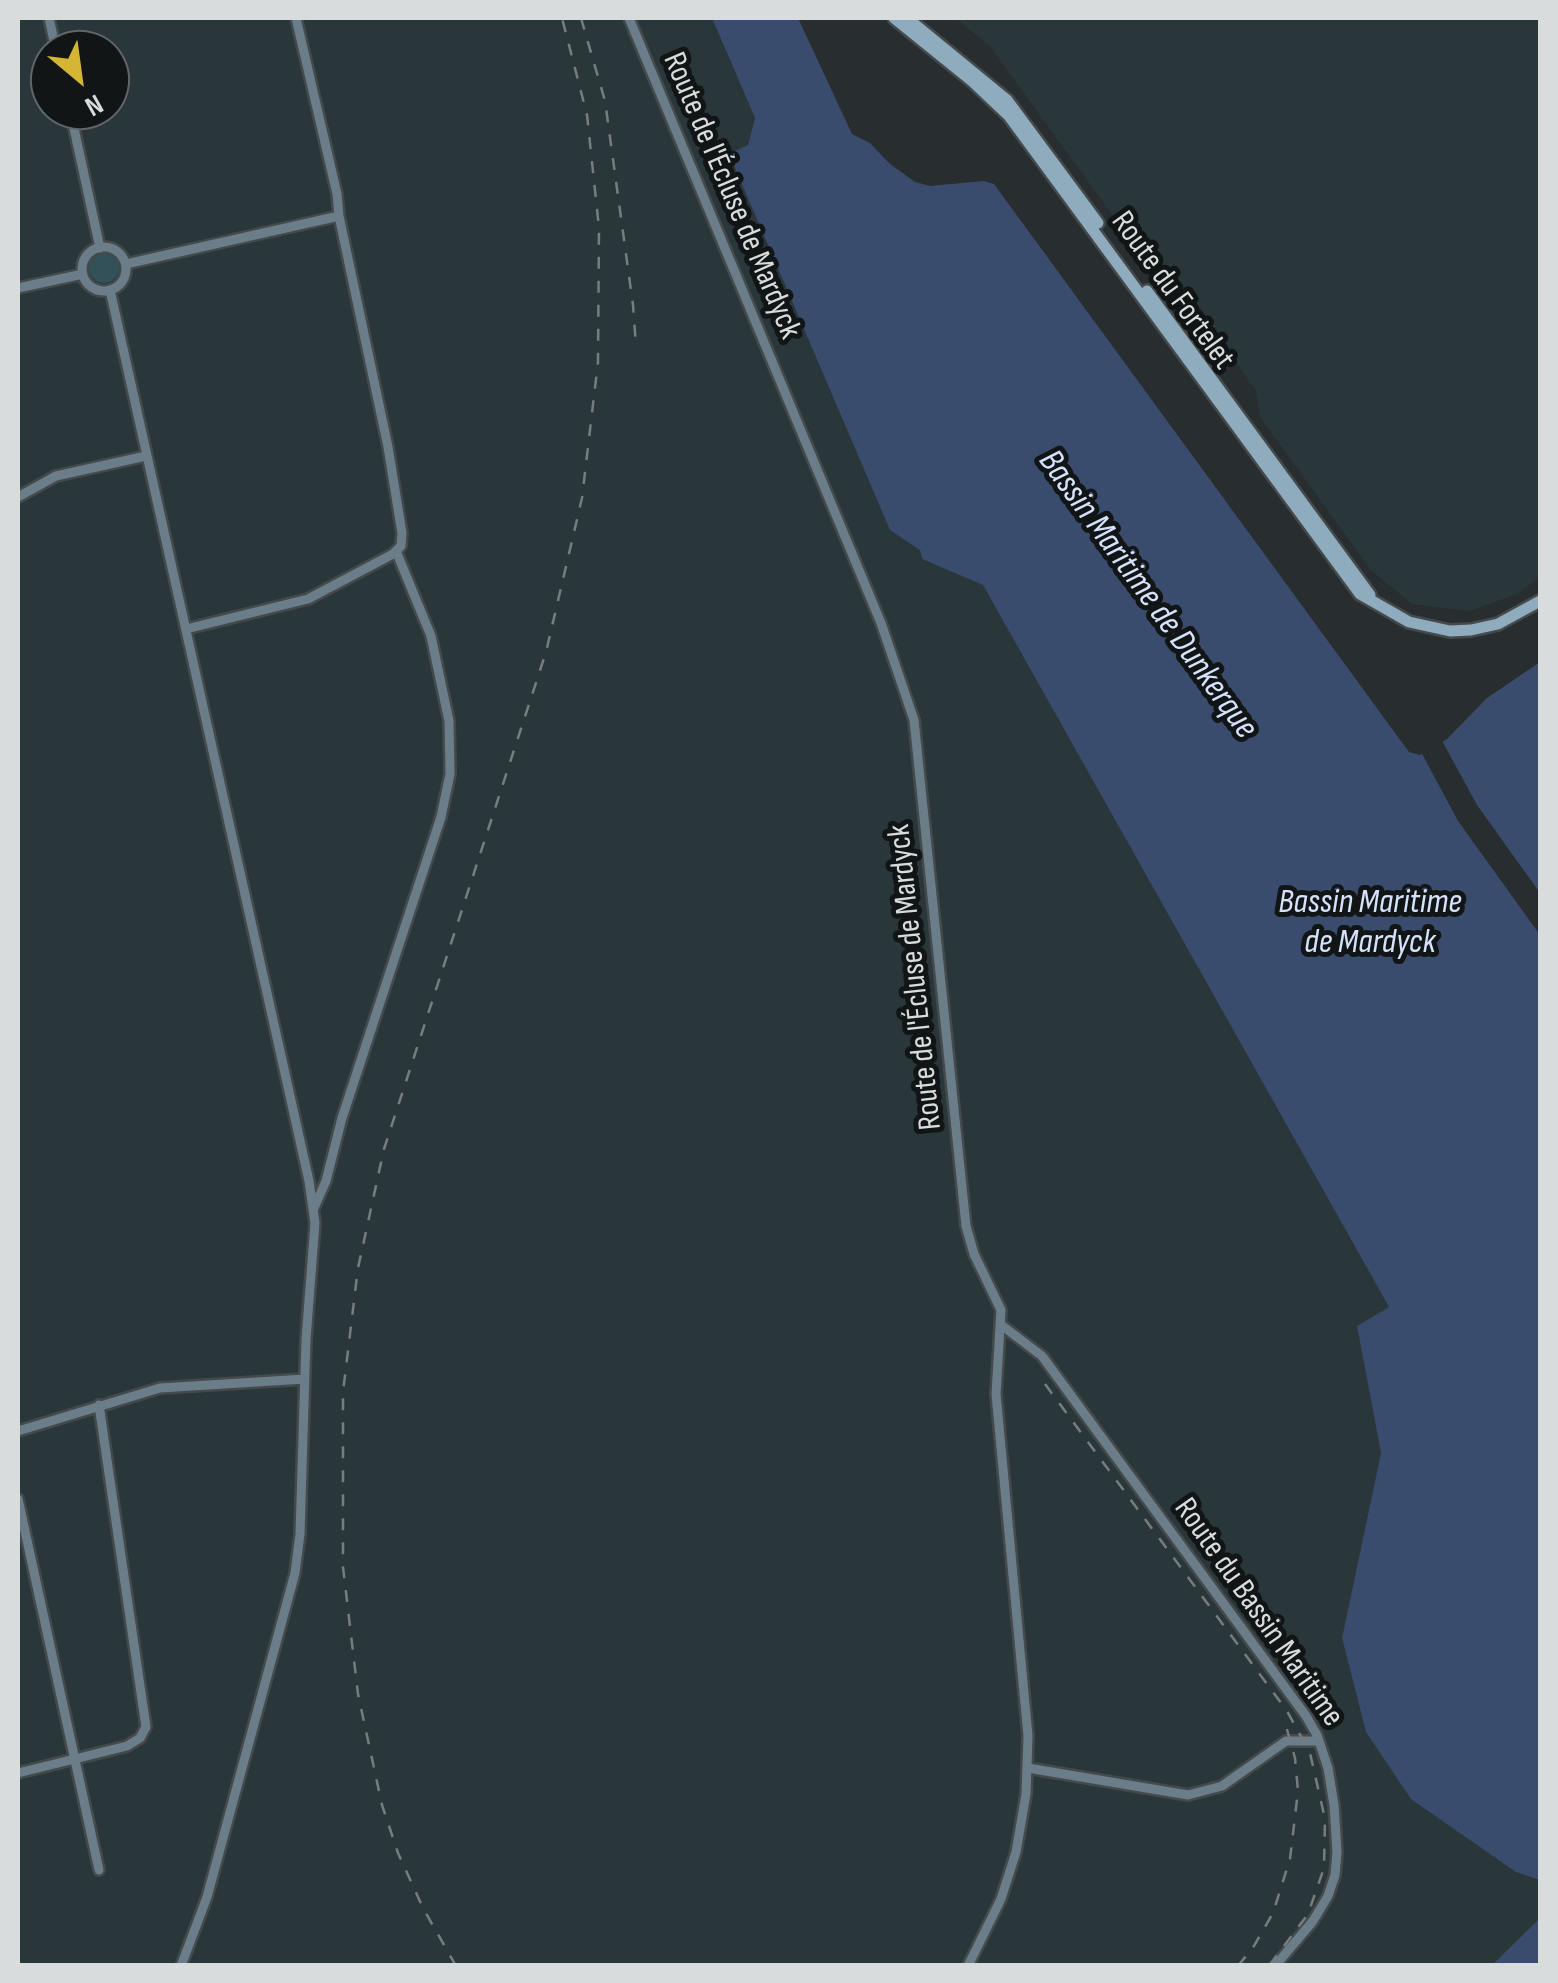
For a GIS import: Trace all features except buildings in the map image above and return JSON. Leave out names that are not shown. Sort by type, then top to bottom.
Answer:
[{"type":"main road","name":"Route du Fortelet","points":[[894,18],[1009,116],[1347,579],[1365,598],[1425,628],[1464,631],[1505,622],[1540,602]]},
{"type":"main road","name":"Route du Fortelet","points":[[907,18],[997,90],[1016,110],[1357,578],[1388,611]]},
{"type":"street","points":[[296,18],[388,447],[402,533],[396,551],[431,636],[449,720],[450,774],[442,817],[348,1099],[326,1181],[314,1208]]},
{"type":"street","points":[[304,18],[304,47]]},
{"type":"street","name":"Route de l'Écluse de Mardyck","points":[[630,18],[909,696],[919,758],[966,1226],[974,1254],[1000,1304],[996,1387],[1025,1703],[1028,1768],[1012,1867],[968,1966]]},
{"type":"street","points":[[74,130],[100,248]]},
{"type":"street","points":[[126,264],[339,216]]},
{"type":"street","points":[[100,248],[117,251],[126,264],[124,279],[110,290],[95,288],[84,274],[87,256],[100,248]]},
{"type":"street","points":[[18,288],[84,274]]},
{"type":"street","points":[[110,290],[314,1208],[295,1573],[206,1897],[181,1966]]},
{"type":"street","points":[[18,497],[56,476],[146,456]]},
{"type":"street","points":[[186,630],[303,601],[396,551]]},
{"type":"street","name":"Route du Bassin Maritime","points":[[1000,1324],[1042,1356],[1306,1716],[1319,1741],[1334,1805],[1338,1852],[1335,1876],[1308,1929],[1274,1966]]},
{"type":"street","points":[[18,1431],[172,1386],[305,1379]]},
{"type":"street","points":[[18,1772],[136,1742],[144,1732],[146,1720],[99,1405]]},
{"type":"street","points":[[18,1499],[99,1870]]},
{"type":"street","points":[[1028,1768],[1188,1795],[1222,1786],[1282,1743],[1319,1741]]},
{"type":"shaded area","points":[[18,18],[712,18],[755,118],[748,145],[729,155],[890,530],[920,550],[922,559],[983,585],[1389,1307],[1357,1326],[1381,1453],[1342,1638],[1366,1732],[1540,1880],[1540,1918],[1492,1965],[18,1965]]},
{"type":"shaded area","points":[[955,18],[1540,18],[1540,577],[1517,594],[1470,611],[1412,604],[1371,570],[1260,417],[1256,391],[1229,352],[1200,336],[989,45]]},
{"type":"shaded area","points":[[104,253],[114,258],[119,268],[114,278],[104,283],[94,278],[89,268],[94,258]]},
{"type":"water","name":"Bassin Maritime de Mardyck","points":[[712,18],[798,18],[852,134],[870,143],[915,182],[930,186],[984,181],[994,184],[1409,752],[1420,755],[1447,739],[1487,698],[1540,662],[1540,1880],[1516,1872],[1411,1799],[1366,1732],[1342,1638],[1381,1453],[1357,1326],[1389,1307],[983,585],[922,559],[920,550],[890,530],[729,154],[748,145],[755,118]]},
{"type":"water","points":[[1540,1918],[1540,1965],[1492,1965]]},
{"type":"pier","points":[[1440,737],[1477,805],[1540,893],[1540,935],[1458,821],[1420,750]]},
{"type":"railway","points":[[456,1966],[398,1853],[382,1805],[358,1694],[343,1567],[343,1392],[358,1268],[384,1149],[546,652],[582,498],[598,362],[599,228],[587,115],[562,18]]},
{"type":"railway","points":[[581,18],[605,101],[636,346]]},
{"type":"railway","points":[[1045,1384],[1287,1711],[1310,1753],[1325,1819],[1324,1868],[1308,1914],[1269,1966]]},
{"type":"railway","points":[[1238,1966],[1273,1913],[1290,1859],[1298,1791],[1295,1758],[1286,1726]]},
{"type":"water label","name":"Bassin Maritime de Dunkerque","points":[[1147,595]]}]
